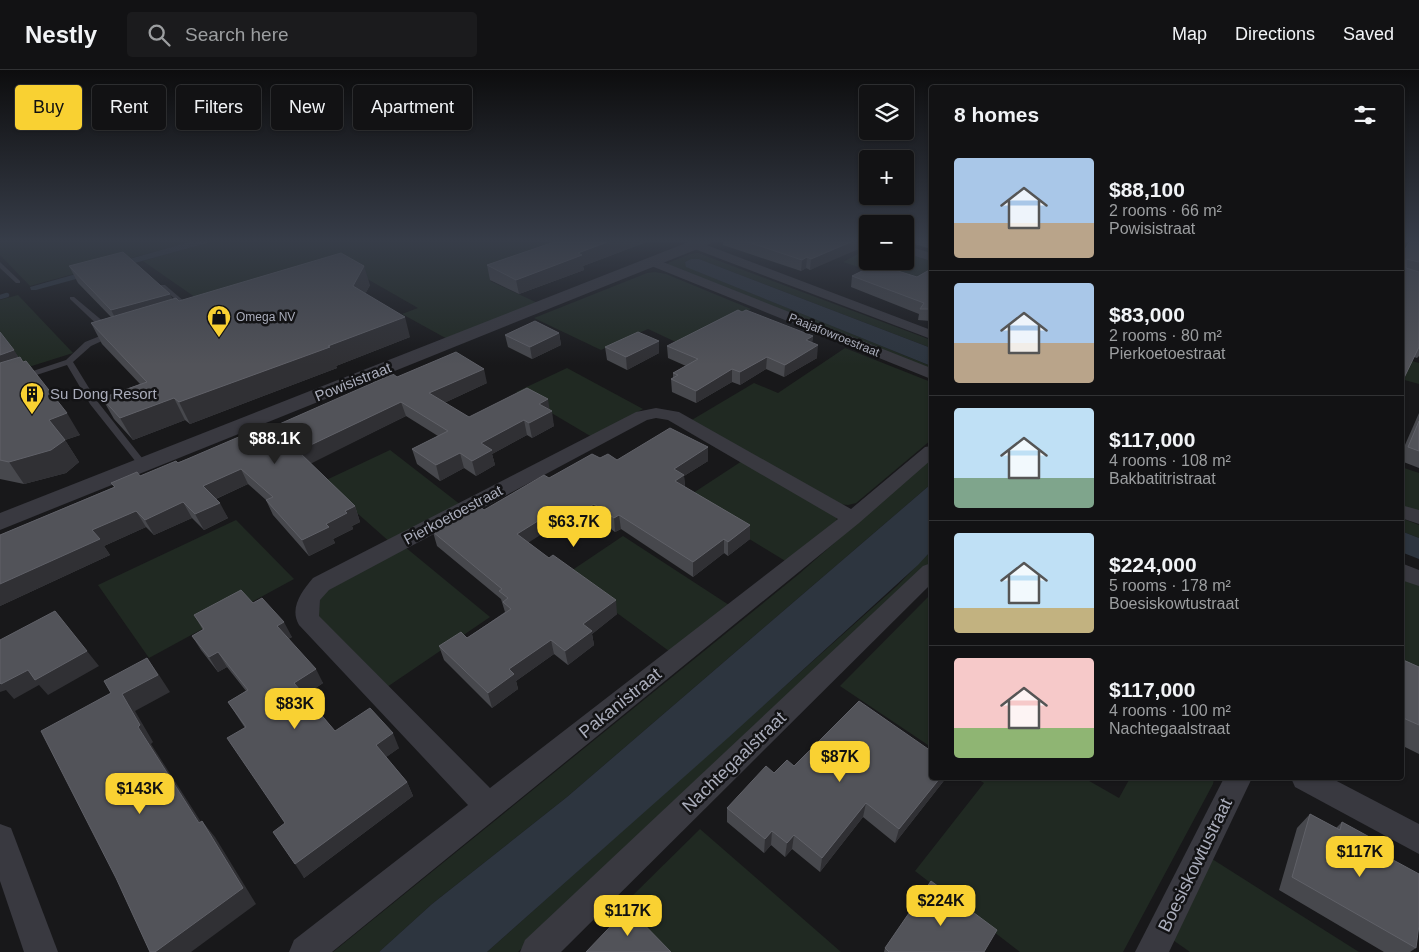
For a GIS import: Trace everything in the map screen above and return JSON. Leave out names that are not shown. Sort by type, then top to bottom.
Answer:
[{"type":"street","name":"Powisistraat","points":[[0,522],[602,282]]},
{"type":"street","name":"Paajafowroestraat","points":[[703,282],[929,373]]},
{"type":"street","points":[[799,282],[929,334]]},
{"type":"street","name":"Pierkoetoestraat","points":[[489,807],[307,619],[309,598],[322,584],[642,416],[656,413],[673,416],[852,518]]},
{"type":"street","name":"Pakanistraat","points":[[306,952],[852,518],[929,452]]},
{"type":"street","points":[[1404,512],[1419,518]]},
{"type":"street","points":[[1404,572],[1419,578]]},
{"type":"street","name":"Nachtegaalstraat","points":[[537,952],[929,573]]},
{"type":"street","name":"Boesiskowtustraat","points":[[1152,952],[1237,780]]},
{"type":"street","points":[[1309,780],[1419,840]]},
{"type":"street","points":[[0,838],[41,952]]},
{"type":"lane","points":[[163,286],[192,311]]},
{"type":"lane","points":[[72,298],[113,334]]},
{"type":"lane","points":[[184,314],[201,309]]},
{"type":"lane","points":[[0,384],[69,362],[88,344],[122,332]]},
{"type":"lane","points":[[69,362],[92,402],[143,465]]},
{"type":"shaded area","points":[[26,282],[44,282],[30,286]]},
{"type":"shaded area","points":[[47,282],[65,282],[36,290],[31,290],[30,287]]},
{"type":"shaded area","points":[[173,282],[278,282],[202,302]]},
{"type":"shaded area","points":[[373,282],[493,282],[540,304],[451,341],[402,314],[418,308]]},
{"type":"shaded area","points":[[624,282],[686,282],[751,309],[680,344],[648,329],[601,350],[534,318]]},
{"type":"shaded area","points":[[703,282],[724,282],[929,365],[929,371]]},
{"type":"shaded area","points":[[724,282],[759,282],[929,347],[929,365]]},
{"type":"shaded area","points":[[759,282],[776,282],[929,339],[929,347]]},
{"type":"shaded area","points":[[904,282],[922,282],[916,286]]},
{"type":"shaded area","points":[[18,295],[73,353],[0,376],[0,300]]},
{"type":"shaded area","points":[[845,348],[929,381],[929,442],[856,503],[848,505],[838,504],[690,421],[754,383],[778,393]]},
{"type":"shaded area","points":[[1404,359],[1419,363],[1419,384],[1404,380]]},
{"type":"shaded area","points":[[567,368],[643,409],[592,437],[516,392]]},
{"type":"shaded area","points":[[390,450],[461,505],[391,543],[322,482]]},
{"type":"shaded area","points":[[929,460],[929,486],[567,797],[432,904],[379,952],[333,952],[799,574]]},
{"type":"shaded area","points":[[742,461],[837,517],[836,523],[787,562],[684,499]]},
{"type":"shaded area","points":[[1404,468],[1419,473],[1419,513],[1404,507]]},
{"type":"shaded area","points":[[929,486],[929,553],[918,565],[729,737],[487,952],[379,952],[432,904],[567,797]]},
{"type":"shaded area","points":[[1404,519],[1419,525],[1419,538],[1404,532]]},
{"type":"shaded area","points":[[236,520],[294,579],[149,658],[98,585]]},
{"type":"shaded area","points":[[1404,532],[1419,538],[1419,559],[1404,553]]},
{"type":"shaded area","points":[[623,536],[729,605],[669,651],[565,575]]},
{"type":"shaded area","points":[[405,547],[490,617],[387,687],[318,619],[320,599],[329,589]]},
{"type":"shaded area","points":[[929,553],[929,565],[518,952],[487,952],[897,586]]},
{"type":"shaded area","points":[[1404,579],[1419,585],[1419,688],[1404,680]]},
{"type":"shaded area","points":[[929,596],[929,746],[840,686]]},
{"type":"shaded area","points":[[979,780],[1088,780],[1119,798],[1129,780],[1214,780],[1123,952],[1020,952],[915,871],[984,783]]},
{"type":"shaded area","points":[[700,829],[841,952],[669,952],[623,905]]},
{"type":"shaded area","points":[[1209,857],[1359,952],[1190,952],[1170,938]]},
{"type":"building","points":[[84,282],[157,282],[170,294],[111,310]]},
{"type":"building","name":"Omega NV","points":[[243,282],[355,282],[353,286],[405,317],[328,346],[330,347],[179,402],[174,398],[120,418],[102,398],[147,382],[91,323],[176,298],[179,301]]},
{"type":"building","points":[[868,282],[929,282],[929,309],[920,309],[924,303]]},
{"type":"building","points":[[1404,282],[1419,282],[1419,347],[1404,378]]},
{"type":"building","points":[[738,310],[742,312],[746,310],[813,336],[806,340],[818,345],[785,365],[767,357],[740,372],[732,369],[696,391],[671,379],[678,375],[673,373],[698,359],[667,346]]},
{"type":"building","points":[[535,321],[559,333],[530,347],[505,335]]},
{"type":"building","points":[[0,332],[14,350],[0,355]]},
{"type":"building","points":[[638,332],[659,341],[626,357],[605,347]]},
{"type":"building","points":[[456,352],[484,369],[429,393],[469,417],[527,388],[548,399],[539,404],[552,411],[529,423],[524,420],[481,443],[492,450],[472,461],[460,453],[436,465],[412,449],[448,431],[401,402],[298,451],[355,506],[345,511],[347,513],[326,524],[329,527],[302,540],[266,500],[273,497],[241,469],[203,486],[220,503],[195,514],[183,502],[145,520],[136,511],[92,530],[100,539],[0,584],[0,535],[115,487],[111,483],[137,472],[140,476],[176,461],[178,463],[255,430],[259,433],[393,374],[397,377]]},
{"type":"building","name":"Su Dong Resort","points":[[20,357],[23,362],[26,361],[67,413],[49,420],[65,440],[51,450],[9,462],[0,460],[0,363]]},
{"type":"building","points":[[1419,421],[1419,451],[1408,447]]},
{"type":"building","points":[[670,428],[708,447],[674,469],[684,475],[675,481],[750,525],[728,542],[724,539],[693,562],[619,515],[614,518],[594,504],[568,521],[554,511],[517,534],[549,558],[553,555],[616,600],[583,624],[592,631],[565,651],[551,640],[509,669],[514,674],[488,693],[439,646],[461,632],[467,638],[511,609],[503,602],[508,598],[499,591],[502,589],[433,532],[479,506],[484,510],[544,475],[549,478],[592,454],[600,458],[608,454],[617,460]]},
{"type":"building","points":[[241,590],[253,603],[262,598],[284,622],[277,626],[316,669],[294,683],[335,731],[370,708],[393,733],[376,745],[407,782],[295,864],[273,832],[285,823],[227,738],[246,727],[228,702],[248,690],[218,652],[209,657],[192,636],[204,629],[194,615]]},
{"type":"building","points":[[55,611],[87,651],[35,680],[28,670],[1,684],[0,640]]},
{"type":"building","points":[[147,658],[158,675],[122,694],[140,725],[138,727],[199,823],[202,821],[243,888],[155,952],[150,952],[116,878],[41,731],[111,693],[104,681]]},
{"type":"building","points":[[1404,660],[1419,667],[1419,725],[1404,718]]},
{"type":"building","points":[[859,701],[929,750],[929,780],[938,780],[899,829],[866,803],[822,858],[794,835],[787,843],[772,831],[765,839],[727,808],[766,766],[774,773],[787,760],[794,766]]},
{"type":"building","points":[[1310,814],[1340,830],[1342,822],[1386,846],[1384,855],[1419,874],[1419,925],[1416,948],[1292,877]]},
{"type":"building","points":[[931,881],[997,930],[984,952],[889,952],[885,948]]},
{"type":"building","points":[[628,908],[671,952],[586,952]]},
{"type":"waterway","points":[[0,297],[7,295]]},
{"type":"place","name":"Omega NV","points":[[219,338]]},
{"type":"place","name":"Su Dong Resort","points":[[32,415]]}]
